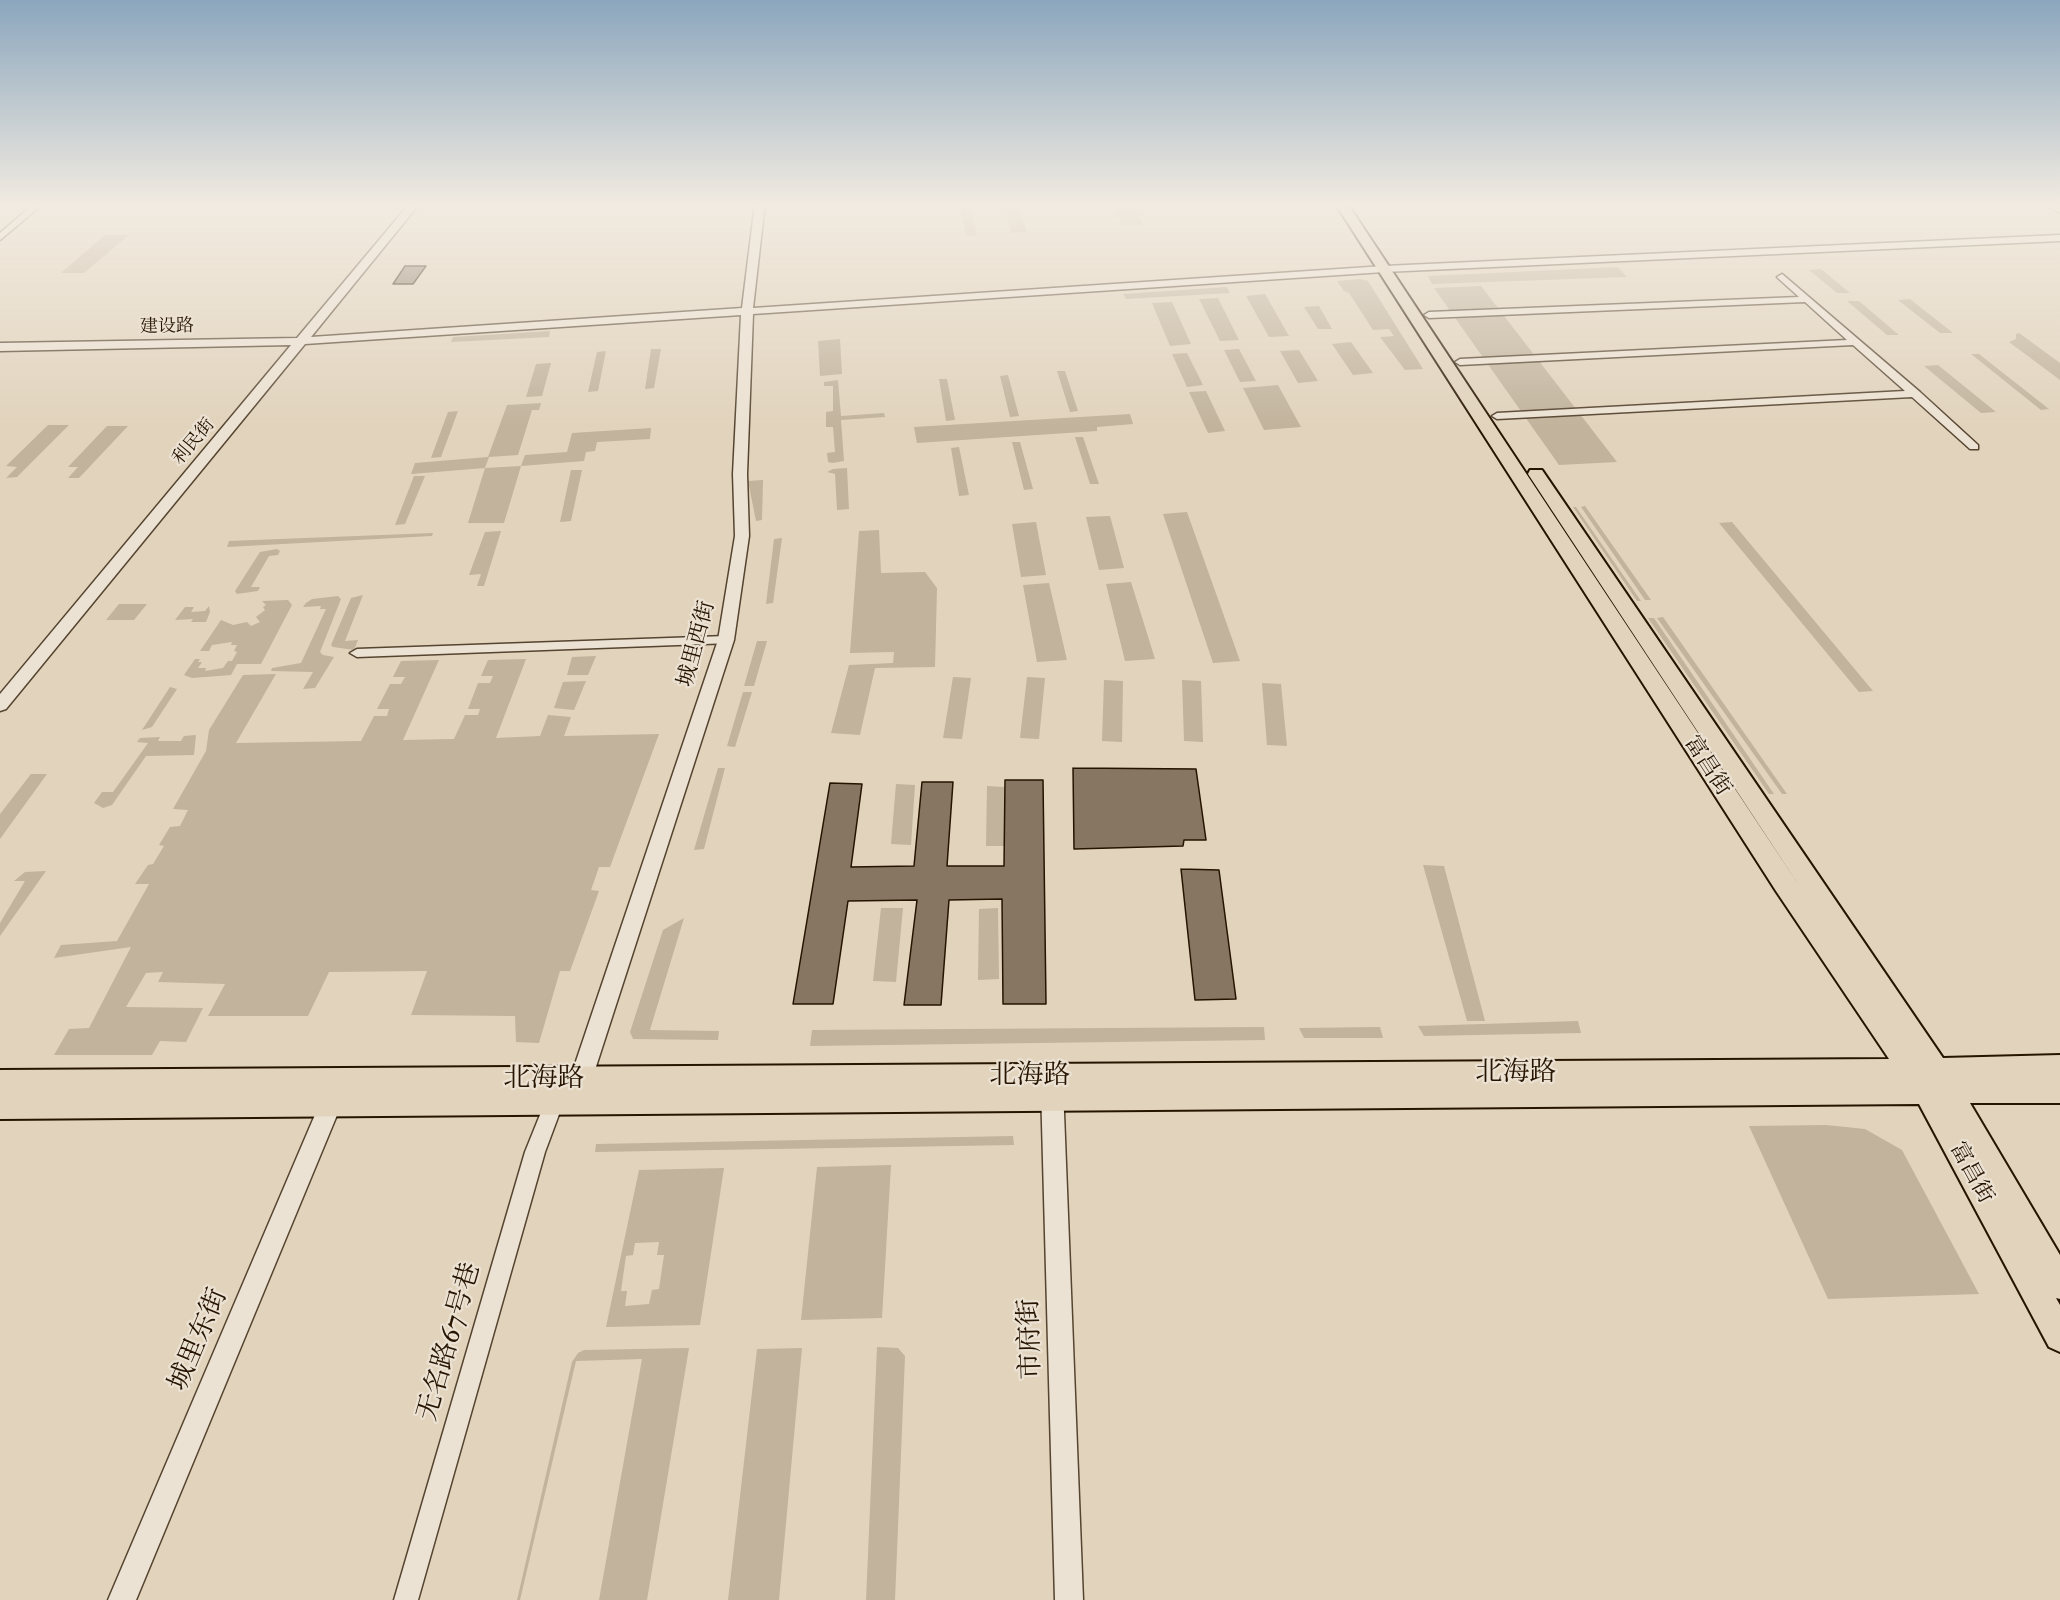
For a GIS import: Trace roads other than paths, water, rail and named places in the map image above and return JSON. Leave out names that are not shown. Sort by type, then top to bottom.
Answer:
[{"type":"main road","name":"富昌街","points":[[1397,278],[1784,884],[1931,1080],[2060,1336]]},
{"type":"main road","name":"富昌街","points":[[1398,278],[1429,315],[1497,416],[1931,1080],[2060,1284]]},
{"type":"main road","name":"北海路","points":[[1931,1080],[2060,1067]]},
{"type":"main road","name":"北海路","points":[[0,1083],[581,1079],[1052,1087]]},
{"type":"main road","name":"北海路","points":[[0,1106],[555,1101],[1052,1087],[1931,1080],[2060,1090]]},
{"type":"street","name":"利民街","points":[[0,705],[353,278]]},
{"type":"street","name":"城里西街","points":[[581,1079],[726,639],[742,536],[740,474],[747,311],[751,278]]},
{"type":"street","name":"建设路","points":[[0,347],[301,341],[1258,278]]},
{"type":"street","points":[[1783,278],[1974,447]]},
{"type":"street","points":[[1429,315],[1807,299]]},
{"type":"street","points":[[1461,362],[1856,342]]},
{"type":"street","points":[[1497,416],[1916,394]]},
{"type":"street","points":[[357,653],[726,639]]},
{"type":"street","name":"市府街","points":[[1052,1087],[1069,1600]]},
{"type":"street","name":"无名路67号巷","points":[[406,1600],[535,1152],[555,1101]]},
{"type":"street","name":"城里东街","points":[[122,1600],[331,1103]]}]
